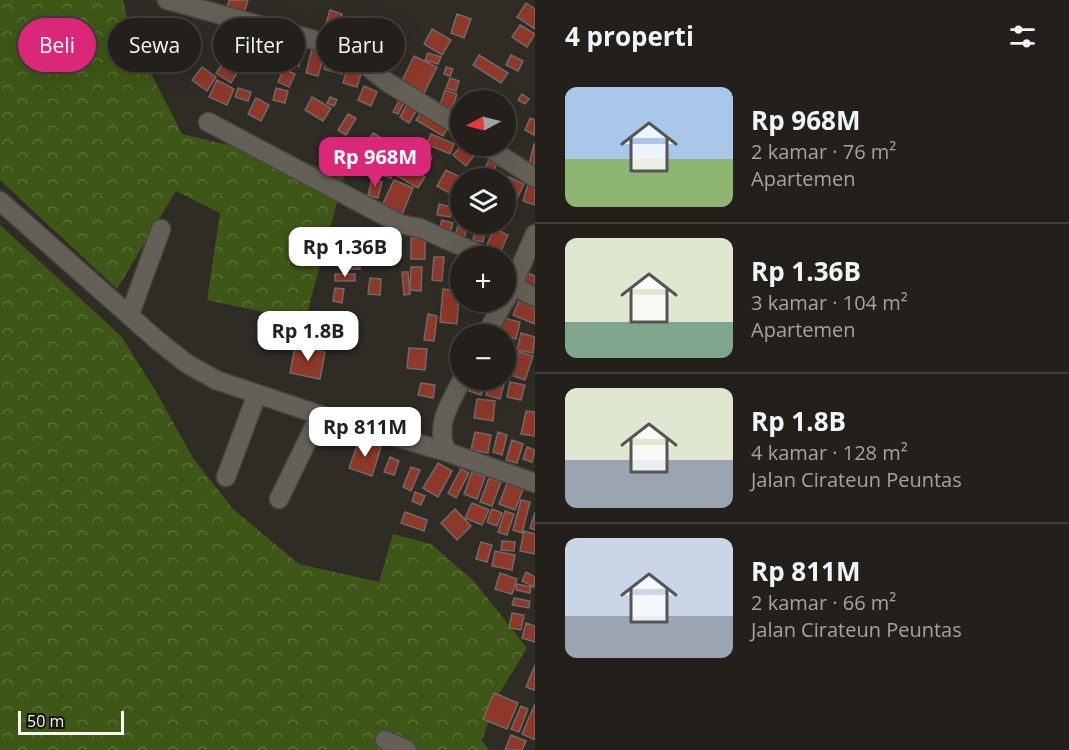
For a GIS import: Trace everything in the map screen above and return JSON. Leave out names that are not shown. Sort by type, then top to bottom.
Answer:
[{"type":"street","points":[[167,0],[208,6],[329,44],[362,62],[387,82],[450,121]]},
{"type":"street","points":[[208,122],[400,224],[420,228],[461,246]]},
{"type":"street","points":[[501,156],[535,178]]},
{"type":"street","points":[[0,201],[186,363],[216,380],[320,415],[447,452],[535,483]]},
{"type":"street","points":[[130,314],[161,229]]},
{"type":"street","points":[[516,272],[535,234]]},
{"type":"street","points":[[516,289],[535,297]]},
{"type":"street","points":[[447,452],[441,441],[441,427],[458,390]]},
{"type":"street","points":[[225,477],[257,394]]},
{"type":"street","points":[[279,499],[320,415]]},
{"type":"street","points":[[385,740],[406,750]]},
{"type":"green space","points":[[0,0],[123,0],[127,18],[108,18],[108,72],[150,72],[182,134],[345,173],[305,321],[207,300],[220,213],[176,191],[117,289],[0,180]]},
{"type":"green space","points":[[0,225],[121,336],[155,390],[193,458],[233,509],[299,564],[379,582],[393,534],[431,544],[473,580],[527,648],[499,694],[482,740],[489,750],[0,750]]},
{"type":"building","points":[[229,0],[248,0],[244,13],[227,8]]},
{"type":"building","points":[[526,3],[535,9],[535,29],[517,17]]},
{"type":"building","points":[[330,10],[342,14],[341,18],[328,18]]},
{"type":"building","points":[[457,14],[471,19],[464,38],[451,33]]},
{"type":"building","points":[[520,25],[535,34],[527,47],[512,37]]},
{"type":"building","points":[[432,29],[451,40],[442,55],[424,44]]},
{"type":"building","points":[[312,49],[317,50],[318,76],[306,73]]},
{"type":"building","points":[[428,53],[441,57],[438,64],[425,60]]},
{"type":"building","points":[[479,55],[508,73],[501,83],[473,65]]},
{"type":"building","points":[[511,55],[523,61],[518,71],[506,65]]},
{"type":"building","points":[[414,56],[437,67],[424,93],[402,81]]},
{"type":"building","points":[[446,67],[453,69],[450,76],[444,74]]},
{"type":"building","points":[[201,68],[216,77],[207,91],[192,80],[198,72],[201,72]]},
{"type":"building","points":[[236,72],[237,73],[231,83],[216,73]]},
{"type":"building","points":[[283,72],[295,74],[289,87],[278,82]]},
{"type":"building","points":[[346,72],[362,72],[357,87],[343,83]]},
{"type":"building","points":[[450,78],[459,81],[456,90],[446,88]]},
{"type":"building","points":[[217,80],[234,89],[227,105],[209,97]]},
{"type":"building","points":[[364,86],[377,92],[371,106],[358,100]]},
{"type":"building","points":[[238,88],[251,92],[248,101],[235,97]]},
{"type":"building","points":[[276,88],[288,91],[285,103],[273,100]]},
{"type":"building","points":[[445,90],[450,92],[450,108],[440,105]]},
{"type":"building","points":[[522,94],[529,99],[525,104],[518,100]]},
{"type":"building","points":[[312,97],[331,108],[323,121],[305,110]]},
{"type":"building","points":[[330,97],[337,100],[334,106],[327,103]]},
{"type":"building","points":[[401,97],[406,99],[398,114],[393,112]]},
{"type":"building","points":[[256,98],[269,105],[261,121],[248,114]]},
{"type":"building","points":[[408,102],[418,108],[409,123],[400,117]]},
{"type":"building","points":[[425,106],[450,121],[450,124],[443,136],[416,120]]},
{"type":"building","points":[[348,114],[356,118],[346,135],[338,130]]},
{"type":"building","points":[[530,118],[535,120],[534,135],[525,130]]},
{"type":"building","points":[[373,133],[398,148],[389,163],[364,148]]},
{"type":"building","points":[[431,134],[450,142],[450,154],[427,144]]},
{"type":"building","points":[[535,144],[535,166],[529,164]]},
{"type":"building","points":[[420,152],[432,157],[426,172],[415,168]]},
{"type":"building","points":[[454,156],[474,156],[466,166]]},
{"type":"building","points":[[490,158],[498,162],[495,168],[485,168]]},
{"type":"building","points":[[376,161],[395,167],[391,178],[372,172]]},
{"type":"building","points":[[401,162],[425,177],[418,188],[394,174]]},
{"type":"building","points":[[446,170],[450,172],[450,193],[437,186]]},
{"type":"building","points":[[372,179],[382,182],[378,198],[368,195]]},
{"type":"building","points":[[394,180],[413,188],[401,217],[381,208]]},
{"type":"building","points":[[516,180],[524,184],[516,201]]},
{"type":"building","points":[[529,181],[535,183],[535,205],[523,201]]},
{"type":"building","points":[[439,204],[450,207],[450,217],[437,215]]},
{"type":"building","points":[[442,220],[450,222],[450,233],[439,230]]},
{"type":"building","points":[[456,234],[465,234],[464,239],[455,236]]},
{"type":"building","points":[[474,234],[484,234],[483,242],[473,240]]},
{"type":"building","points":[[491,234],[508,235],[503,246],[486,246]]},
{"type":"building","points":[[411,238],[425,238],[425,259],[411,259]]},
{"type":"building","points":[[351,252],[360,252],[360,269],[351,269]]},
{"type":"building","points":[[434,257],[444,257],[442,281],[432,280]]},
{"type":"building","points":[[411,267],[422,267],[421,291],[410,290]]},
{"type":"building","points":[[402,272],[408,272],[410,294],[404,295]]},
{"type":"building","points":[[528,273],[535,276],[535,296],[521,289]]},
{"type":"building","points":[[335,274],[355,274],[355,281],[335,281]]},
{"type":"building","points":[[370,278],[381,279],[380,295],[368,294]]},
{"type":"building","points":[[335,288],[344,289],[342,303],[333,301]]},
{"type":"building","points":[[443,289],[450,290],[450,312],[458,312],[457,324],[440,322]]},
{"type":"building","points":[[521,296],[535,302],[535,324],[513,315]]},
{"type":"building","points":[[428,314],[437,316],[434,341],[424,340]]},
{"type":"building","points":[[503,318],[520,322],[516,339],[516,324],[502,324]]},
{"type":"building","points":[[521,333],[535,337],[533,353],[517,350]]},
{"type":"building","points":[[295,346],[325,352],[320,379],[290,373]]},
{"type":"building","points":[[409,348],[427,349],[425,370],[407,368]]},
{"type":"building","points":[[519,352],[533,356],[525,380],[516,377],[516,361]]},
{"type":"building","points":[[421,383],[435,385],[433,398],[418,395]]},
{"type":"building","points":[[516,383],[525,385],[521,400],[507,397],[508,390],[516,390]]},
{"type":"building","points":[[469,390],[483,390],[481,395]]},
{"type":"building","points":[[487,390],[502,390],[500,399],[486,395]]},
{"type":"building","points":[[477,399],[495,401],[493,421],[474,418]]},
{"type":"building","points":[[526,411],[535,412],[535,436],[521,434]]},
{"type":"building","points":[[475,432],[491,435],[488,453],[471,450]]},
{"type":"building","points":[[498,432],[507,435],[502,455],[493,452]]},
{"type":"building","points":[[359,440],[381,447],[372,476],[349,468]]},
{"type":"building","points":[[512,440],[523,444],[517,463],[506,460]]},
{"type":"building","points":[[527,447],[535,450],[532,462],[523,459]]},
{"type":"building","points":[[390,457],[399,461],[394,475],[384,472]]},
{"type":"building","points":[[438,463],[452,471],[438,497],[423,488]]},
{"type":"building","points":[[411,467],[420,470],[411,491],[403,487]]},
{"type":"building","points":[[461,469],[469,473],[456,498],[448,493]]},
{"type":"building","points":[[472,472],[485,477],[477,499],[464,494]]},
{"type":"building","points":[[489,478],[501,482],[492,506],[480,502]]},
{"type":"building","points":[[507,483],[523,489],[515,510],[499,504]]},
{"type":"building","points":[[415,492],[425,496],[421,505],[412,501]]},
{"type":"building","points":[[521,500],[530,502],[522,533],[513,530]]},
{"type":"building","points":[[472,503],[489,510],[482,525],[465,518]]},
{"type":"building","points":[[455,509],[471,526],[457,540],[441,523]]},
{"type":"building","points":[[492,509],[502,513],[497,526],[487,522]]},
{"type":"building","points":[[505,511],[514,514],[507,535],[498,532]]},
{"type":"building","points":[[405,512],[427,520],[424,531],[401,523]]},
{"type":"building","points":[[535,512],[535,530],[530,528]]},
{"type":"building","points":[[524,531],[535,534],[535,554],[520,551]]},
{"type":"building","points":[[502,541],[515,542],[514,551],[501,550]]},
{"type":"building","points":[[481,542],[492,545],[487,562],[476,559]]},
{"type":"building","points":[[495,551],[515,555],[512,570],[492,566]]},
{"type":"building","points":[[526,572],[535,577],[534,587],[522,581]]},
{"type":"building","points":[[500,573],[517,579],[512,594],[495,589]]},
{"type":"building","points":[[517,584],[531,587],[530,593],[516,590]]},
{"type":"building","points":[[514,598],[530,601],[529,608],[512,605]]},
{"type":"building","points":[[512,613],[524,615],[521,630],[509,628]]},
{"type":"building","points":[[526,623],[535,626],[535,642],[522,638]]},
{"type":"building","points":[[535,665],[535,688],[534,690],[526,687]]},
{"type":"building","points":[[494,693],[518,703],[507,729],[483,719]]},
{"type":"building","points":[[535,704],[535,740],[522,734]]},
{"type":"building","points":[[521,706],[528,709],[519,732],[511,729]]},
{"type":"building","points":[[511,735],[526,741],[522,750],[505,750]]}]
